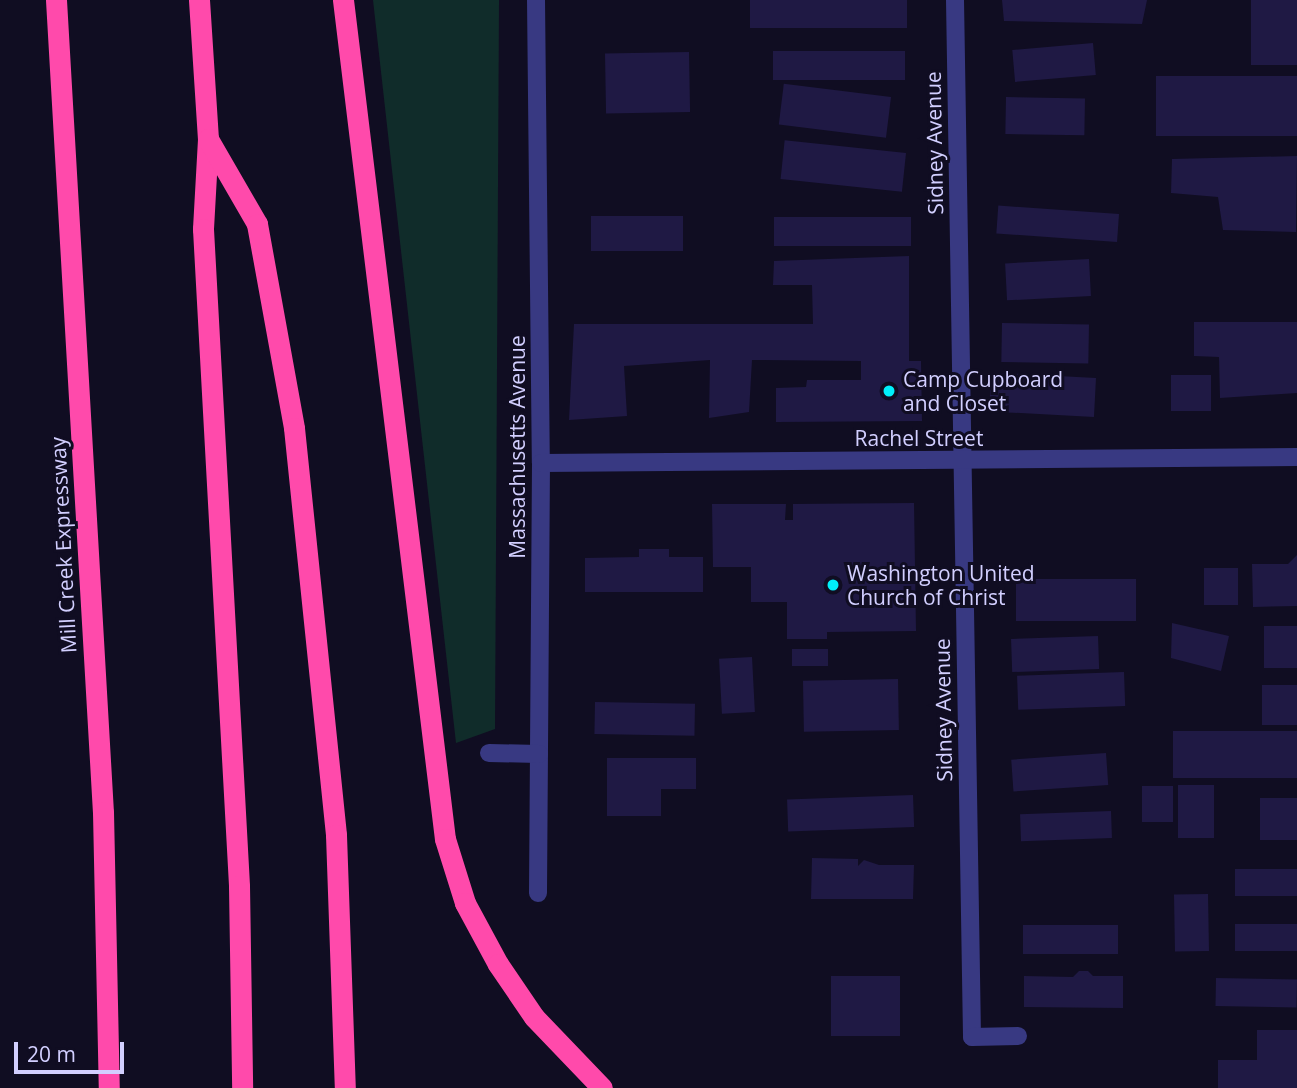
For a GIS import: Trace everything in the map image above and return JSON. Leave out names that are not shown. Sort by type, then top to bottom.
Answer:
[{"type":"highway","name":"Mill Creek Expressway","points":[[56,0],[103,813],[109,1088]]},
{"type":"highway","points":[[199,0],[208,139],[203,229],[239,886],[242,1088]]},
{"type":"highway","points":[[343,0],[444,839],[465,903],[498,964],[534,1017],[602,1088]]},
{"type":"highway","points":[[208,139],[257,224],[294,428],[336,835],[345,1088]]},
{"type":"street","name":"Massachusetts Avenue","points":[[536,0],[541,463],[538,893]]},
{"type":"street","name":"Sidney Avenue","points":[[955,0],[972,1037],[1018,1036]]},
{"type":"street","name":"Rachel Street","points":[[541,463],[1297,457]]},
{"type":"street","points":[[489,753],[539,754]]},
{"type":"green space","points":[[373,0],[499,0],[495,729],[456,743]]},
{"type":"building","points":[[750,0],[907,0],[907,28],[750,28]]},
{"type":"building","points":[[1002,0],[1147,0],[1142,24],[1004,21]]},
{"type":"building","points":[[1251,0],[1297,0],[1297,65],[1251,65]]},
{"type":"building","points":[[1093,43],[1096,75],[1015,82],[1012,50]]},
{"type":"building","points":[[773,51],[905,51],[905,80],[773,80]]},
{"type":"building","points":[[689,52],[690,112],[606,113],[605,53]]},
{"type":"building","points":[[1156,76],[1297,76],[1297,136],[1156,136]]},
{"type":"building","points":[[784,84],[891,97],[886,138],[779,125]]},
{"type":"building","points":[[1006,97],[1085,98],[1084,135],[1005,134]]},
{"type":"building","points":[[785,140],[906,153],[902,192],[781,179]]},
{"type":"building","points":[[1297,156],[1296,232],[1223,230],[1218,197],[1171,193],[1172,159]]},
{"type":"building","points":[[998,206],[1119,214],[1117,242],[996,233]]},
{"type":"building","points":[[591,216],[683,216],[683,251],[591,251]]},
{"type":"building","points":[[774,217],[911,217],[911,246],[774,246]]},
{"type":"building","points":[[909,256],[909,361],[921,361],[922,421],[776,422],[776,388],[806,387],[807,380],[861,380],[861,361],[752,360],[749,412],[709,418],[710,360],[624,366],[627,416],[569,420],[574,324],[813,324],[812,285],[773,285],[774,261]]},
{"type":"building","points":[[1089,259],[1091,296],[1007,300],[1005,263]]},
{"type":"building","points":[[1194,322],[1297,322],[1297,393],[1220,398],[1219,357],[1194,356]]},
{"type":"building","points":[[1002,323],[1089,325],[1088,364],[1001,362]]},
{"type":"building","points":[[991,373],[1096,378],[1094,417],[989,411]]},
{"type":"building","points":[[1171,375],[1211,375],[1211,411],[1171,411]]},
{"type":"building","name":"Washington United Church of Christ","points":[[914,503],[916,631],[827,632],[827,639],[787,639],[787,602],[751,602],[751,567],[713,567],[712,504],[786,504],[785,520],[793,520],[793,504]]},
{"type":"building","points":[[639,549],[669,549],[669,557],[703,557],[703,592],[585,592],[585,558],[639,557]]},
{"type":"building","points":[[1297,555],[1297,606],[1253,607],[1252,564],[1288,564]]},
{"type":"building","points":[[1204,568],[1238,568],[1238,605],[1204,605]]},
{"type":"building","points":[[1016,579],[1136,579],[1136,621],[1016,621]]},
{"type":"building","points":[[1172,623],[1229,636],[1221,671],[1171,658]]},
{"type":"building","points":[[1264,626],[1297,626],[1297,668],[1264,668]]},
{"type":"building","points":[[1098,636],[1099,669],[1012,672],[1011,639]]},
{"type":"building","points":[[792,649],[828,649],[828,666],[792,666]]},
{"type":"building","points":[[752,657],[755,712],[722,714],[719,659]]},
{"type":"building","points":[[1124,672],[1125,706],[1018,710],[1017,676]]},
{"type":"building","points":[[898,679],[899,730],[804,732],[803,681]]},
{"type":"building","points":[[1262,685],[1297,685],[1297,725],[1262,725]]},
{"type":"building","points":[[595,702],[695,704],[694,736],[594,734]]},
{"type":"building","points":[[1173,731],[1297,731],[1297,778],[1173,778]]},
{"type":"building","points":[[1106,753],[1108,785],[1013,792],[1011,760]]},
{"type":"building","points":[[607,758],[696,758],[696,789],[661,789],[661,816],[607,816]]},
{"type":"building","points":[[1178,785],[1214,785],[1214,838],[1178,838]]},
{"type":"building","points":[[1142,786],[1173,786],[1173,822],[1142,822]]},
{"type":"building","points":[[913,795],[914,827],[788,831],[787,799]]},
{"type":"building","points":[[1260,798],[1297,798],[1297,840],[1260,840]]},
{"type":"building","points":[[1111,811],[1112,838],[1021,841],[1020,814]]},
{"type":"building","points":[[812,858],[858,859],[858,866],[864,860],[879,865],[914,865],[913,899],[811,899]]},
{"type":"building","points":[[1235,869],[1297,869],[1297,896],[1235,896]]},
{"type":"building","points":[[1208,894],[1209,951],[1175,952],[1174,895]]},
{"type":"building","points":[[1235,924],[1297,924],[1297,951],[1235,951]]},
{"type":"building","points":[[1023,925],[1118,925],[1118,954],[1023,954]]},
{"type":"building","points":[[1079,971],[1088,971],[1093,976],[1123,976],[1123,1008],[1024,1007],[1024,976],[1073,977]]},
{"type":"building","points":[[831,976],[900,976],[900,1036],[831,1036]]},
{"type":"building","points":[[1216,978],[1297,979],[1296,1007],[1216,1006]]},
{"type":"building","points":[[1257,1030],[1297,1030],[1297,1088],[1218,1088],[1218,1060],[1257,1060]]},
{"type":"place","name":"Camp Cupboard and Closet","points":[[889,391]]},
{"type":"place","name":"Washington United Church of Christ","points":[[833,585]]}]
